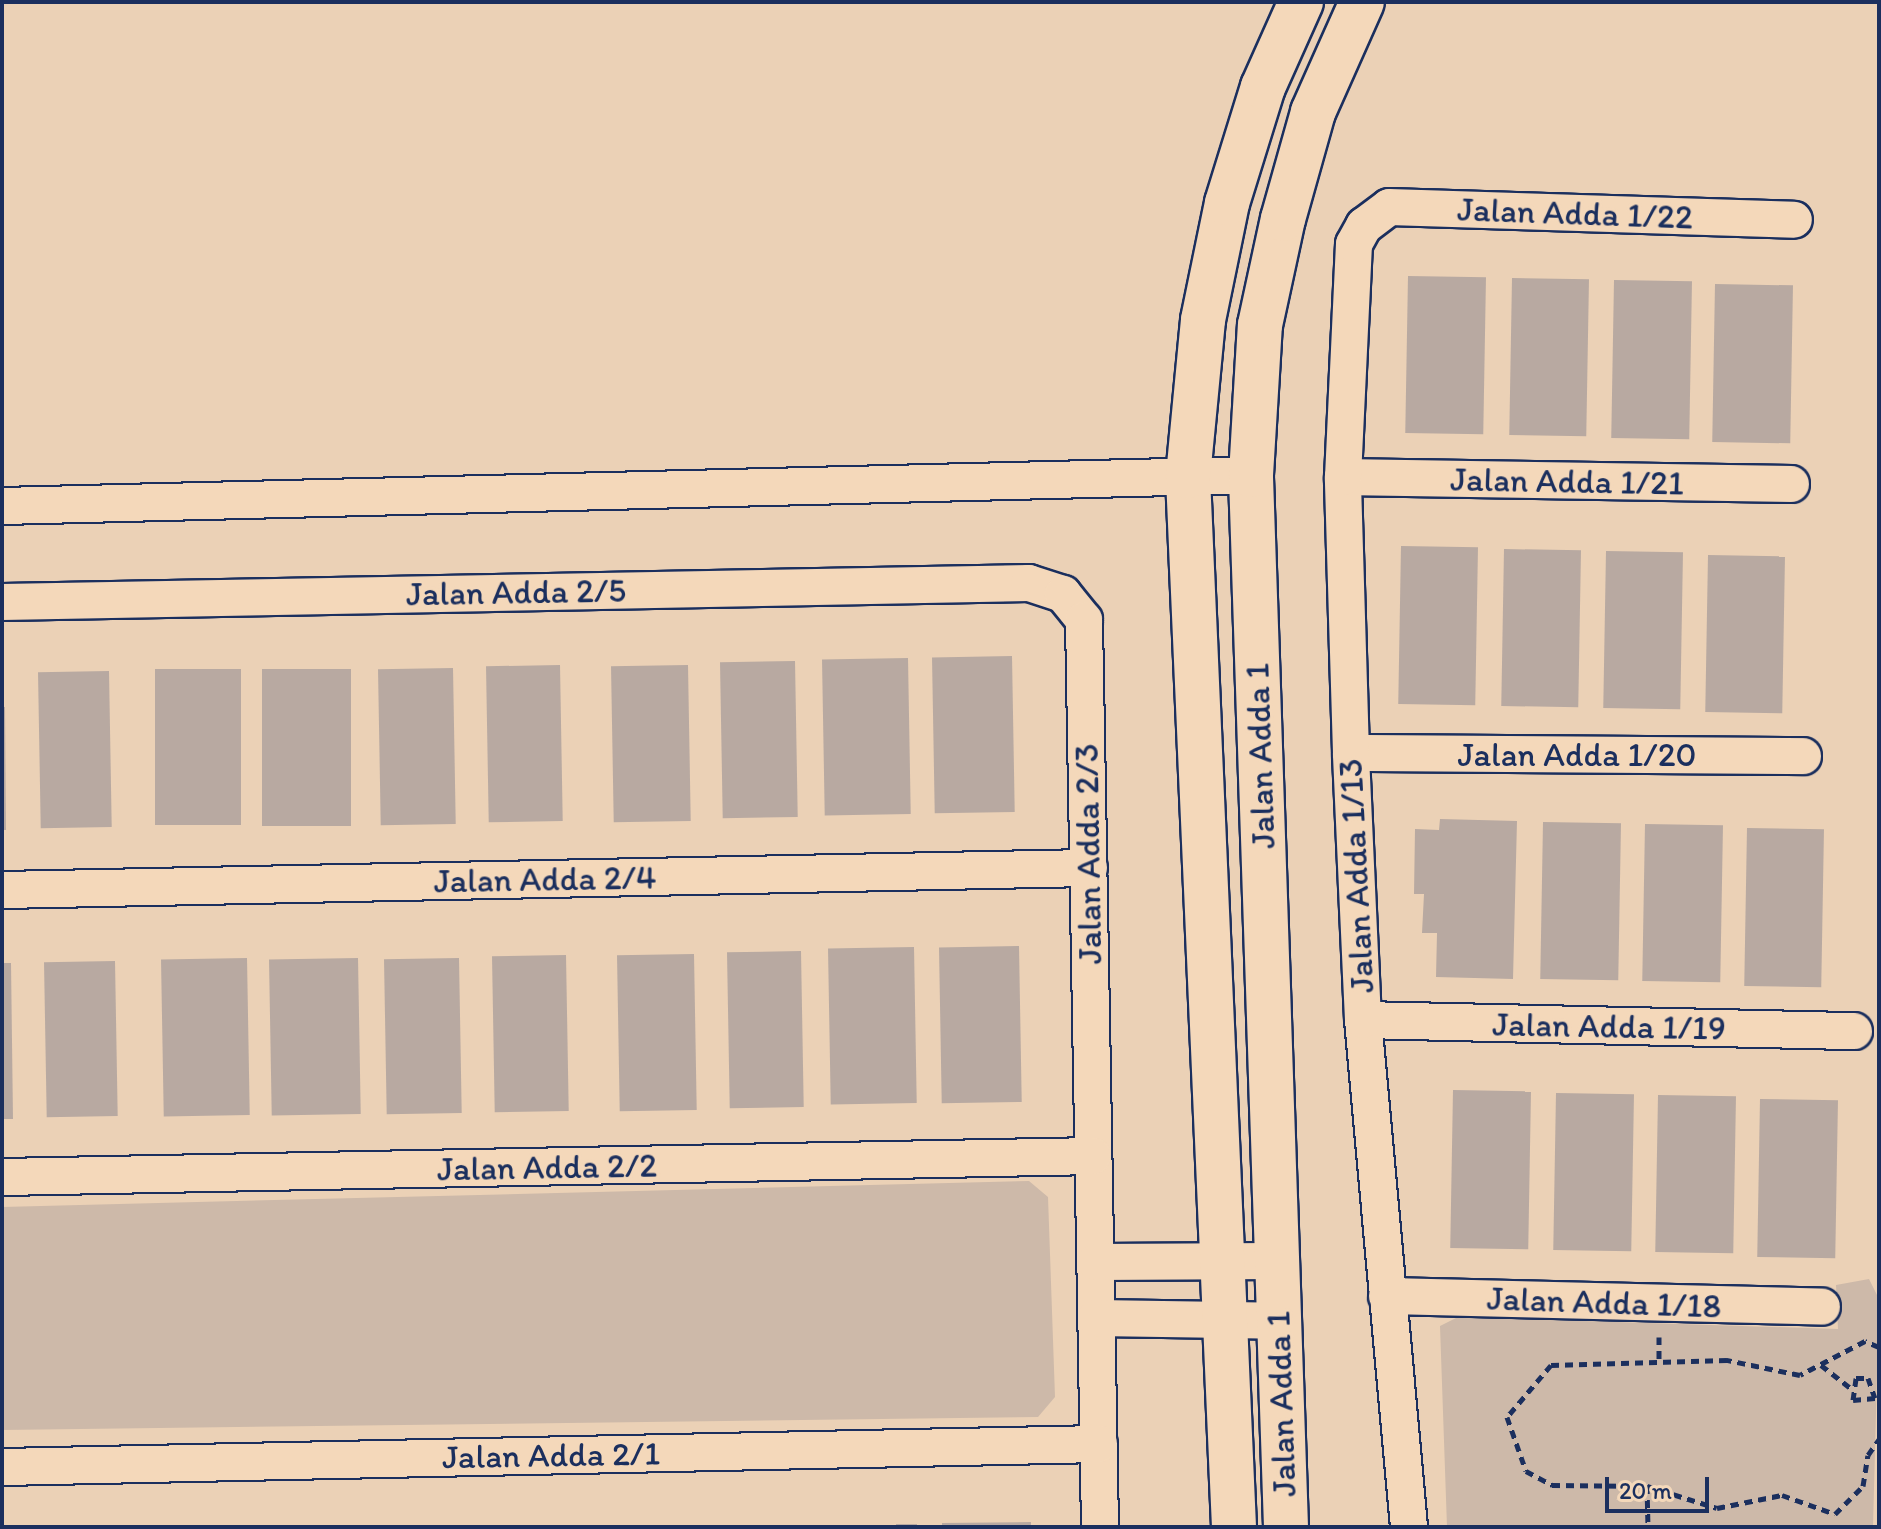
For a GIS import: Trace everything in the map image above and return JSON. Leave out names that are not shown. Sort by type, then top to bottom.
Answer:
[{"type":"street","name":"Jalan Adda 1","points":[[1234,1527],[1188,476],[1203,320],[1227,203],[1263,87],[1301,2]]},
{"type":"street","name":"Jalan Adda 1","points":[[1286,1527],[1251,475],[1260,325],[1283,219],[1313,112],[1362,2]]},
{"type":"street","name":"Jalan Adda 1/22","points":[[1364,226],[1389,207],[1794,220]]},
{"type":"street","name":"Jalan Adda 1/13","points":[[1364,226],[1354,244],[1343,477],[1351,753],[1363,1020],[1409,1527]]},
{"type":"street","points":[[2,506],[1251,475]]},
{"type":"street","name":"Jalan Adda 1/21","points":[[1343,477],[1791,484]]},
{"type":"street","name":"Jalan Adda 2/5","points":[[2,602],[1029,583]]},
{"type":"street","name":"Jalan Adda 2/3","points":[[1029,583],[1063,594],[1084,620],[1096,1262]]},
{"type":"street","name":"Jalan Adda 1/20","points":[[1351,753],[1803,756]]},
{"type":"street","name":"Jalan Adda 2/4","points":[[2,890],[1089,868]]},
{"type":"street","name":"Jalan Adda 1/19","points":[[1363,1020],[1854,1031]]},
{"type":"street","name":"Jalan Adda 2/2","points":[[2,1177],[1093,1156]]},
{"type":"street","points":[[1100,1527],[1096,1262],[1275,1261]]},
{"type":"street","name":"Jalan Adda 1/18","points":[[1387,1296],[1822,1307]]},
{"type":"street","points":[[1096,1318],[1278,1321]]},
{"type":"street","name":"Jalan Adda 2/1","points":[[2,1467],[1099,1444]]},
{"type":"path","points":[[1879,1347],[1865,1341],[1800,1375],[1727,1360],[1551,1365],[1507,1417],[1526,1471],[1552,1485],[1647,1486],[1717,1508],[1782,1495],[1835,1514],[1863,1486],[1868,1455],[1879,1439]]},
{"type":"path","points":[[1821,1365],[1850,1388],[1864,1404],[1876,1386],[1856,1378],[1850,1388]]},
{"type":"path","points":[[1647,1486],[1648,1527]]},
{"type":"shaded area","points":[[1029,1181],[1048,1197],[1055,1397],[1038,1417],[2,1430],[2,1207]]},
{"type":"shaded area","points":[[1869,1279],[1879,1299],[1873,1527],[1447,1527],[1440,1326],[1458,1317],[1838,1329],[1836,1285]]},
{"type":"building","points":[[1408,276],[1486,277],[1483,434],[1405,433]]},
{"type":"building","points":[[1512,278],[1589,279],[1586,436],[1509,435]]},
{"type":"building","points":[[1614,280],[1692,281],[1689,439],[1611,438]]},
{"type":"building","points":[[1715,284],[1793,285],[1790,443],[1712,442]]},
{"type":"building","points":[[1401,546],[1478,547],[1475,705],[1398,704]]},
{"type":"building","points":[[1504,549],[1581,550],[1578,707],[1501,706]]},
{"type":"building","points":[[1606,551],[1683,552],[1680,709],[1603,708]]},
{"type":"building","points":[[1708,555],[1785,556],[1782,713],[1705,712]]},
{"type":"building","points":[[1012,656],[1015,812],[935,813],[932,657]]},
{"type":"building","points":[[908,658],[911,814],[825,815],[822,660]]},
{"type":"building","points":[[795,661],[798,817],[723,818],[720,662]]},
{"type":"building","points":[[560,665],[563,821],[489,822],[486,666]]},
{"type":"building","points":[[688,665],[691,821],[614,822],[611,666]]},
{"type":"building","points":[[453,668],[456,824],[381,825],[378,669]]},
{"type":"building","points":[[155,669],[241,669],[241,825],[155,825]]},
{"type":"building","points":[[262,669],[351,669],[351,826],[262,826]]},
{"type":"building","points":[[109,671],[112,827],[41,828],[38,672]]},
{"type":"building","points":[[2,707],[5,707],[6,830],[2,830]]},
{"type":"building","points":[[1440,819],[1517,821],[1513,979],[1436,977],[1437,933],[1422,933],[1424,894],[1414,894],[1415,829],[1439,830]]},
{"type":"building","points":[[1543,822],[1621,823],[1618,980],[1540,979]]},
{"type":"building","points":[[1645,824],[1723,825],[1720,982],[1642,981]]},
{"type":"building","points":[[1747,828],[1824,829],[1821,987],[1744,986]]},
{"type":"building","points":[[1019,946],[1022,1102],[942,1103],[939,947]]},
{"type":"building","points":[[914,947],[917,1103],[831,1104],[828,949]]},
{"type":"building","points":[[801,951],[804,1107],[730,1108],[727,952]]},
{"type":"building","points":[[694,954],[697,1110],[620,1111],[617,955]]},
{"type":"building","points":[[566,955],[569,1111],[495,1112],[492,956]]},
{"type":"building","points":[[247,958],[250,1115],[164,1116],[161,960]]},
{"type":"building","points":[[358,958],[361,1114],[272,1116],[269,960]]},
{"type":"building","points":[[459,958],[462,1113],[387,1114],[384,959]]},
{"type":"building","points":[[115,961],[118,1116],[47,1117],[44,962]]},
{"type":"building","points":[[2,963],[11,963],[13,1119],[2,1119]]},
{"type":"building","points":[[1453,1090],[1531,1091],[1528,1249],[1450,1248]]},
{"type":"building","points":[[1556,1093],[1634,1094],[1631,1251],[1553,1250]]},
{"type":"building","points":[[1658,1095],[1736,1096],[1733,1253],[1655,1252]]},
{"type":"building","points":[[1760,1099],[1838,1100],[1835,1258],[1757,1257]]},
{"type":"building","points":[[1031,1522],[1031,1527],[942,1527],[942,1523]]},
{"type":"building","points":[[896,1524],[917,1524],[917,1527],[896,1527]]}]
